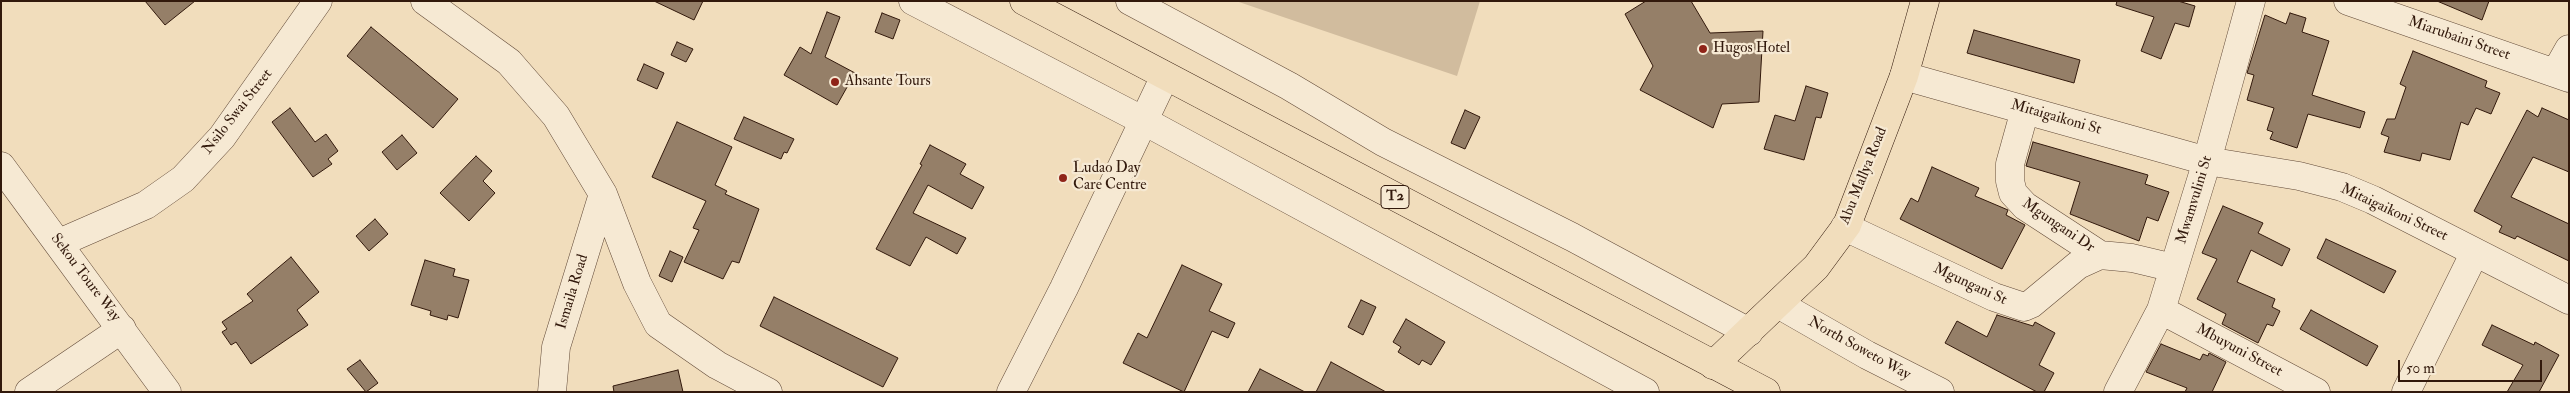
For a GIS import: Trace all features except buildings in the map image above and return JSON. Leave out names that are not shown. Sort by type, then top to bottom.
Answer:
[{"type":"main road","name":"T2","points":[[1024,1],[1766,392]]},
{"type":"main road","name":"Abu Mallya Road","points":[[1713,365],[1816,267],[1845,227],[1860,194],[1904,76],[1925,1]]},
{"type":"street","name":"Nsilo Swai Street","points":[[59,243],[146,205],[183,179],[222,137],[318,1]]},
{"type":"street","points":[[425,1],[508,62],[556,116],[603,194],[636,283],[658,324],[717,365],[768,392]]},
{"type":"street","points":[[913,1],[1144,121],[1645,392]]},
{"type":"street","points":[[1130,1],[1289,86],[1382,142],[1572,237],[1749,332]]},
{"type":"street","name":"Mwamvulini St","points":[[2118,392],[2161,310],[2208,161],[2252,1]]},
{"type":"street","name":"Miarubaini Street","points":[[2348,1],[2565,66]]},
{"type":"street","points":[[1011,392],[1165,76]]},
{"type":"street","name":"Mitaigaikoni St","points":[[1904,76],[2208,161]]},
{"type":"street","name":"Mgungani Dr","points":[[2025,110],[2010,164],[2010,181],[2013,193],[2024,206],[2100,256]]},
{"type":"street","name":"Mitaigaikoni Street","points":[[2208,161],[2299,176],[2342,187],[2373,200],[2569,300]]},
{"type":"street","name":"Sekou Toure Way","points":[[1,166],[168,392]]},
{"type":"street","name":"Ismaila Road","points":[[552,392],[556,347],[603,194]]},
{"type":"street","name":"Mgungani St","points":[[1845,227],[1994,297],[2024,307],[2031,304],[2078,265],[2100,256],[2132,258],[2174,268]]},
{"type":"street","points":[[2406,392],[2475,252]]},
{"type":"street","name":"North Soweto Way","points":[[1778,304],[1867,355],[1940,392]]},
{"type":"street","name":"Mbuyuni Street","points":[[2161,310],[2316,392]]},
{"type":"street","points":[[29,392],[122,329]]},
{"type":"shaded area","points":[[1236,1],[1480,1],[1457,76]]},
{"type":"place","name":"Hugos Hotel","points":[[1703,49]]},
{"type":"place","name":"Ahsante Tours","points":[[835,82]]},
{"type":"place","name":"Ludao Day Care Centre","points":[[1063,178]]}]
